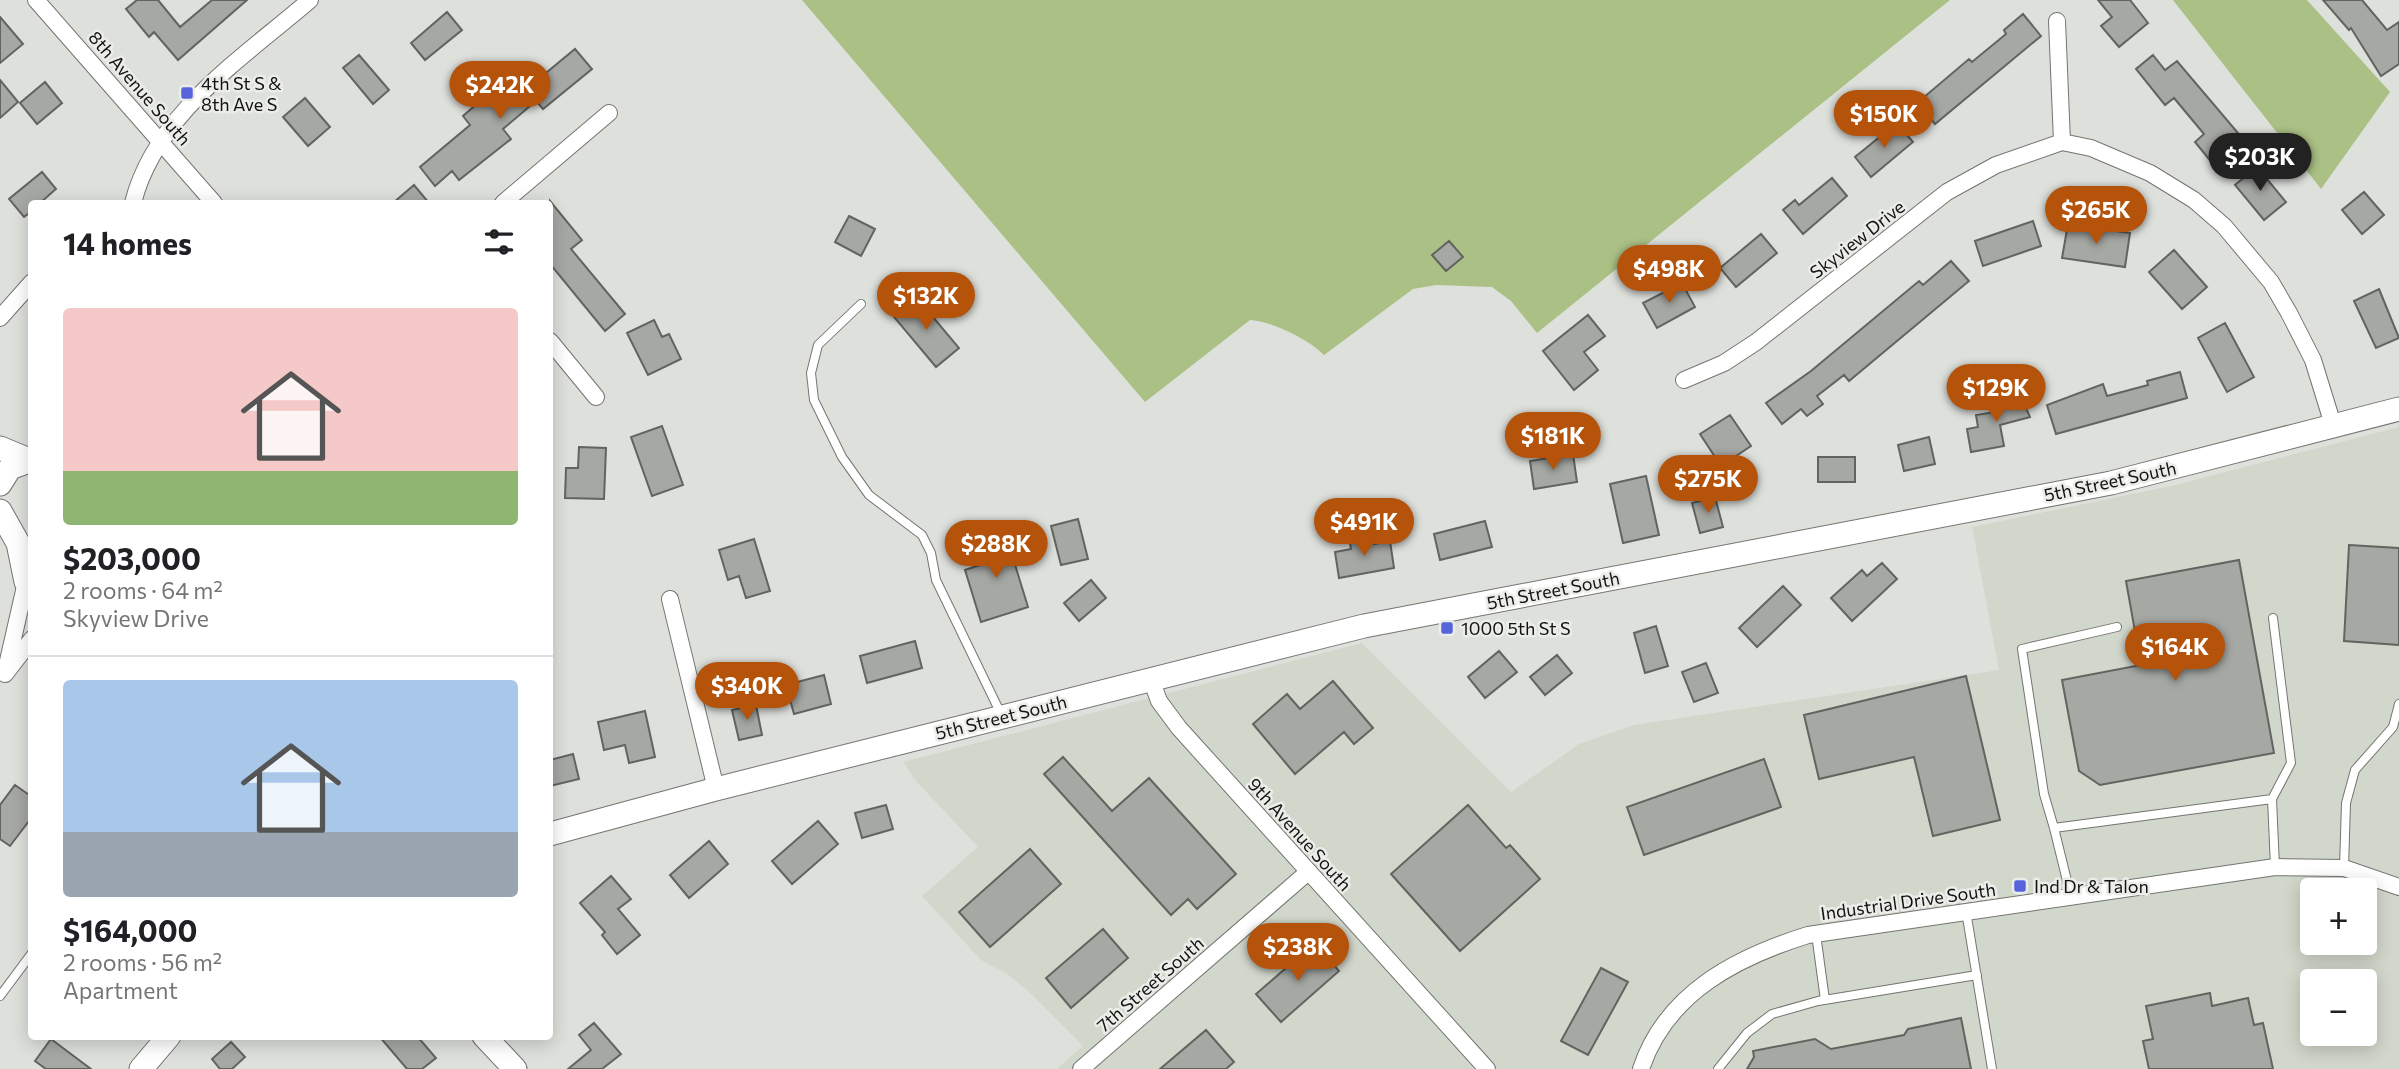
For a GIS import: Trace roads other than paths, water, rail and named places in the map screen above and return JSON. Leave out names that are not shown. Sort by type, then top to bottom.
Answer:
[{"type":"street","name":"8th Avenue South","points":[[36,0],[211,200]]},
{"type":"street","points":[[134,200],[144,166],[160,139],[206,90],[310,0]]},
{"type":"street","points":[[2057,22],[2062,142],[2091,148],[2151,173],[2194,200],[2224,226],[2271,282],[2289,313],[2313,360],[2334,428]]},
{"type":"street","points":[[507,200],[609,113]]},
{"type":"street","name":"Skyview Drive","points":[[1684,380],[1724,363],[1756,342],[1947,192],[1996,165],[2062,142]]},
{"type":"street","points":[[0,318],[28,286]]},
{"type":"street","points":[[553,345],[596,397]]},
{"type":"street","name":"5th Street South","points":[[553,833],[716,789],[1364,626],[2111,483],[2334,428],[2399,409]]},
{"type":"street","points":[[0,449],[28,459]]},
{"type":"street","points":[[0,484],[10,468],[28,461]]},
{"type":"street","points":[[0,511],[18,543],[28,581]]},
{"type":"street","points":[[2,681],[5,654],[28,588]]},
{"type":"street","points":[[670,599],[716,789]]},
{"type":"street","points":[[2,681],[28,645]]},
{"type":"street","name":"9th Avenue South","points":[[1151,679],[1159,701],[1179,728],[1487,1069]]},
{"type":"street","name":"Industrial Drive South","points":[[1641,1069],[1646,1052],[1668,1018],[1699,988],[1733,962],[1760,949],[1816,933],[2275,867],[2344,868],[2399,887]]},
{"type":"street","name":"7th Street South","points":[[1081,1069],[1308,872]]},
{"type":"street","points":[[142,1069],[166,1040]]},
{"type":"street","points":[[488,1040],[515,1069]]},
{"type":"lane","points":[[862,304],[818,345],[811,373],[814,400],[842,457],[869,495],[922,535],[931,554],[936,580],[1002,717]]},
{"type":"lane","points":[[2273,618],[2291,763],[2272,799],[2275,867]]},
{"type":"lane","points":[[2071,897],[2044,794],[2022,649],[2117,628]]},
{"type":"lane","points":[[2344,868],[2346,803],[2355,770],[2393,727],[2399,704]]},
{"type":"lane","points":[[2054,828],[2272,799]]},
{"type":"lane","points":[[1966,911],[1992,1069]]},
{"type":"lane","points":[[1816,933],[1825,1000]]},
{"type":"lane","points":[[0,996],[28,958]]},
{"type":"lane","points":[[1718,1069],[1747,1034],[1772,1014],[1825,1000],[1977,975]]},
{"type":"place","name":"4th St S & 8th Ave S","points":[[187,93]]},
{"type":"place","name":"1000 5th St S","points":[[1447,628]]},
{"type":"place","name":"Ind Dr & Talon","points":[[2020,886]]}]
